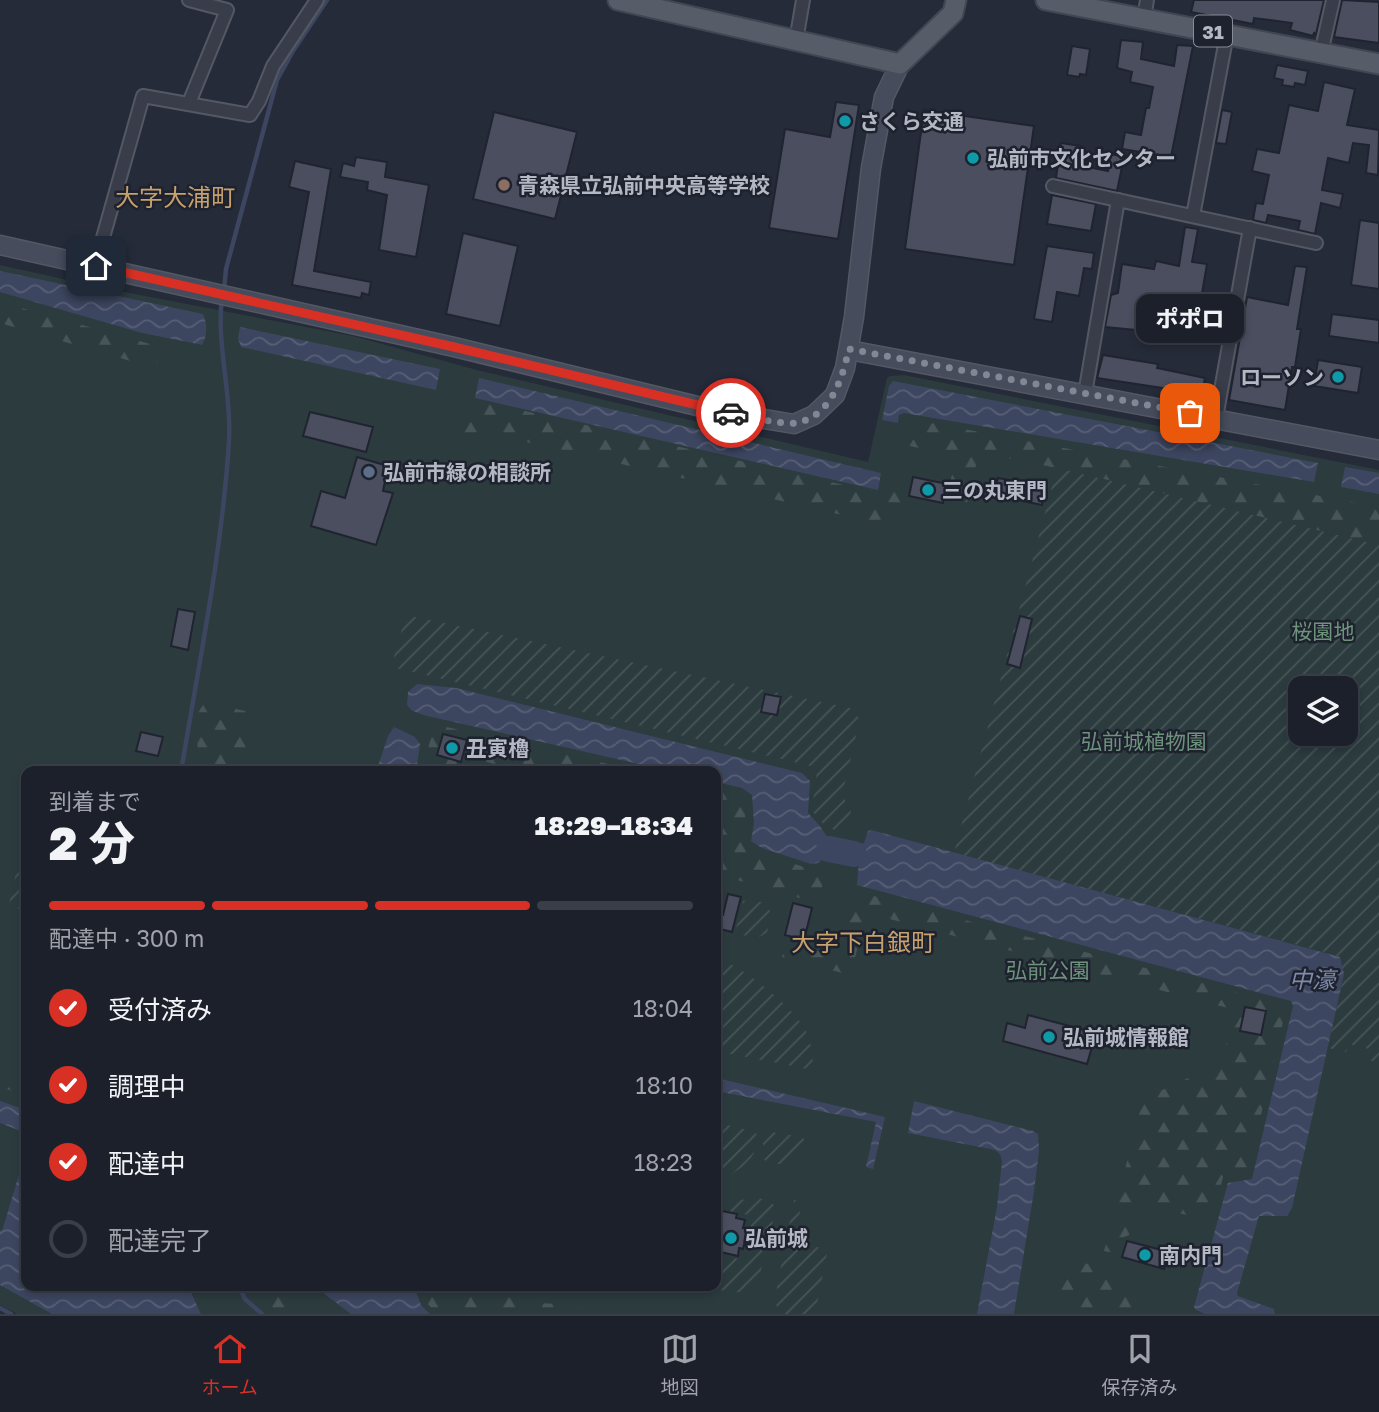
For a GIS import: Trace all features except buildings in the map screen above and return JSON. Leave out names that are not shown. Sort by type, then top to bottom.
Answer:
[{"type":"main road","points":[[618,0],[900,65],[953,13],[956,0]]},
{"type":"main road","name":"31","points":[[1046,0],[1145,9],[1227,34],[1379,64]]},
{"type":"street","points":[[189,0],[227,10],[189,103]]},
{"type":"street","points":[[96,266],[143,96],[250,115],[259,101],[273,66],[317,0]]},
{"type":"street","points":[[796,41],[803,0]]},
{"type":"street","points":[[1321,53],[1333,0]]},
{"type":"street","points":[[1194,216],[1227,34]]},
{"type":"street","points":[[0,245],[223,294],[722,412],[794,424],[814,415],[835,395],[849,349],[871,168],[884,97],[900,65]]},
{"type":"street","points":[[1053,186],[1317,243]]},
{"type":"street","points":[[1085,394],[1118,200]]},
{"type":"street","points":[[1216,418],[1250,228]]},
{"type":"street","points":[[849,349],[1379,450]]},
{"type":"green space","name":"弘前公園","points":[[0,265],[353,336],[477,370],[868,462],[887,378],[904,375],[1379,470],[1379,1314],[17,1314],[0,1305]]},
{"type":"green space","points":[[0,302],[157,346],[157,363],[151,367],[0,323]]},
{"type":"green space","points":[[473,399],[878,493],[881,491],[885,474],[906,477],[897,526],[483,432],[478,439],[463,435]]},
{"type":"green space","points":[[904,418],[1379,507],[1379,545],[1057,468],[983,453],[978,457],[967,503],[947,501],[955,457],[900,444]]},
{"type":"green space","name":"弘前城植物園","points":[[1057,468],[1379,545],[1379,1062],[1371,1061],[1373,1050],[1349,1044],[1346,1052],[1328,1048],[1344,974],[1336,955],[954,853]]},
{"type":"green space","points":[[406,615],[850,708],[860,719],[842,795],[851,810],[846,833],[826,826],[812,810],[817,771],[815,767],[391,667]]},
{"type":"green space","points":[[213,704],[253,715],[250,760],[253,766],[198,766],[196,732],[198,713],[203,705]]},
{"type":"green space","points":[[434,726],[617,766],[502,766],[475,759],[468,766],[424,766]]},
{"type":"green space","points":[[721,789],[738,793],[746,801],[744,840],[747,849],[823,873],[825,877],[818,900],[814,902],[721,875]]},
{"type":"green space","points":[[21,850],[21,902],[19,909],[10,907]]},
{"type":"green space","points":[[855,891],[1285,1005],[1247,1174],[1223,1177],[1212,1220],[1143,1206],[1137,1208],[1129,1235],[1124,1237],[1120,1254],[1104,1251],[1143,1099],[1220,1063],[1224,1057],[1232,1016],[1228,1008],[871,914],[865,919],[851,973],[782,958],[785,943],[834,955],[839,952]]},
{"type":"green space","points":[[743,901],[765,903],[771,913],[767,933],[757,938],[742,935],[736,929]]},
{"type":"green space","points":[[721,959],[753,978],[799,1020],[808,1035],[811,1047],[813,1064],[807,1069],[721,1052]]},
{"type":"green space","points":[[0,1066],[21,1072],[21,1093],[0,1087]]},
{"type":"green space","points":[[721,1123],[756,1132],[757,1141],[751,1157],[721,1180]]},
{"type":"green space","points":[[766,1133],[803,1137],[806,1146],[802,1157],[777,1164],[763,1159],[763,1142]]},
{"type":"green space","points":[[739,1200],[768,1200],[774,1205],[774,1216],[757,1287],[745,1292],[724,1291],[721,1290],[721,1261],[727,1262],[728,1257],[744,1260],[753,1216],[724,1210]]},
{"type":"green space","points":[[794,1200],[802,1201],[794,1243],[828,1249],[815,1314],[781,1314],[776,1305],[777,1286]]},
{"type":"green space","points":[[1078,1261],[1129,1277],[1137,1292],[1141,1314],[1054,1314],[1062,1277]]},
{"type":"green space","points":[[252,1291],[270,1291],[299,1314],[278,1314]]},
{"type":"green space","points":[[422,1291],[493,1291],[517,1300],[575,1306],[600,1314],[437,1314],[425,1301]]},
{"type":"water","points":[[0,271],[203,314],[205,337],[202,345],[142,333],[0,292]]},
{"type":"water","points":[[240,327],[440,369],[436,390],[241,347],[238,338]]},
{"type":"water","points":[[479,378],[881,473],[878,490],[475,398]]},
{"type":"water","points":[[893,381],[1318,463],[1314,482],[904,413],[899,415],[898,423],[882,420],[889,386]]},
{"type":"water","points":[[1345,467],[1379,473],[1379,494],[1341,487]]},
{"type":"water","points":[[417,684],[456,688],[802,773],[810,781],[808,813],[829,840],[828,855],[818,863],[811,864],[762,848],[751,841],[754,823],[752,795],[742,788],[721,783],[721,766],[648,766],[423,715],[411,710],[407,705],[408,692]]},
{"type":"water","points":[[394,727],[415,737],[420,744],[417,766],[378,766],[388,736]]},
{"type":"water","name":"中濠","points":[[868,831],[1340,957],[1344,974],[1292,1208],[1287,1216],[1259,1216],[1237,1293],[1238,1296],[1274,1309],[1275,1314],[1205,1314],[1194,1307],[1228,1183],[1252,1179],[1293,1006],[1291,1001],[857,885],[859,860],[853,858],[856,846],[864,843]]},
{"type":"water","points":[[721,1079],[885,1117],[873,1169],[866,1167],[876,1122],[721,1092]]},
{"type":"water","points":[[0,1101],[21,1108],[21,1131],[0,1123]]},
{"type":"water","points":[[914,1101],[1038,1134],[1039,1151],[1034,1191],[1014,1314],[977,1314],[997,1207],[1002,1161],[1000,1154],[995,1150],[908,1133]]},
{"type":"water","points":[[21,1168],[21,1291],[190,1291],[201,1314],[52,1314],[0,1285],[0,1230],[2,1231]]},
{"type":"water","points":[[321,1291],[416,1291],[421,1305],[430,1314],[351,1314]]},
{"type":"waterway","points":[[224,290],[226,269],[277,80],[327,0]]},
{"type":"waterway","points":[[182,766],[209,607],[226,483],[229,423],[221,333],[222,298]]},
{"type":"waterway","points":[[829,849],[854,854]]},
{"type":"waterway","points":[[241,1291],[245,1299],[262,1314]]},
{"type":"waterway","points":[[0,1308],[11,1314]]},
{"type":"way so far","points":[[731,413],[794,424],[814,415],[835,395],[849,349],[1190,413]]},
{"type":"place","name":"さくら交通","points":[[845,121]]},
{"type":"place","name":"弘前市文化センター","points":[[973,158]]},
{"type":"place","name":"青森県立弘前中央高等学校","points":[[504,185]]},
{"type":"place","name":"ローソン","points":[[1338,377]]},
{"type":"place","name":"ポポロ","points":[[1190,413]]},
{"type":"place","name":"弘前市緑の相談所","points":[[369,472]]},
{"type":"place","name":"三の丸東門","points":[[928,490]]},
{"type":"place","name":"丑寅櫓","points":[[452,748]]},
{"type":"place","name":"弘前城情報館","points":[[1049,1037]]},
{"type":"place","name":"弘前城","points":[[731,1238]]},
{"type":"place","name":"南内門","points":[[1145,1255]]},
{"type":"district","name":"大字大浦町","points":[[175,196]]},
{"type":"district","name":"大字下白銀町","points":[[863,941]]},
{"type":"route","points":[[96,266],[731,413]]},
{"type":"park label","name":"桜園地","points":[[1323,631]]}]
